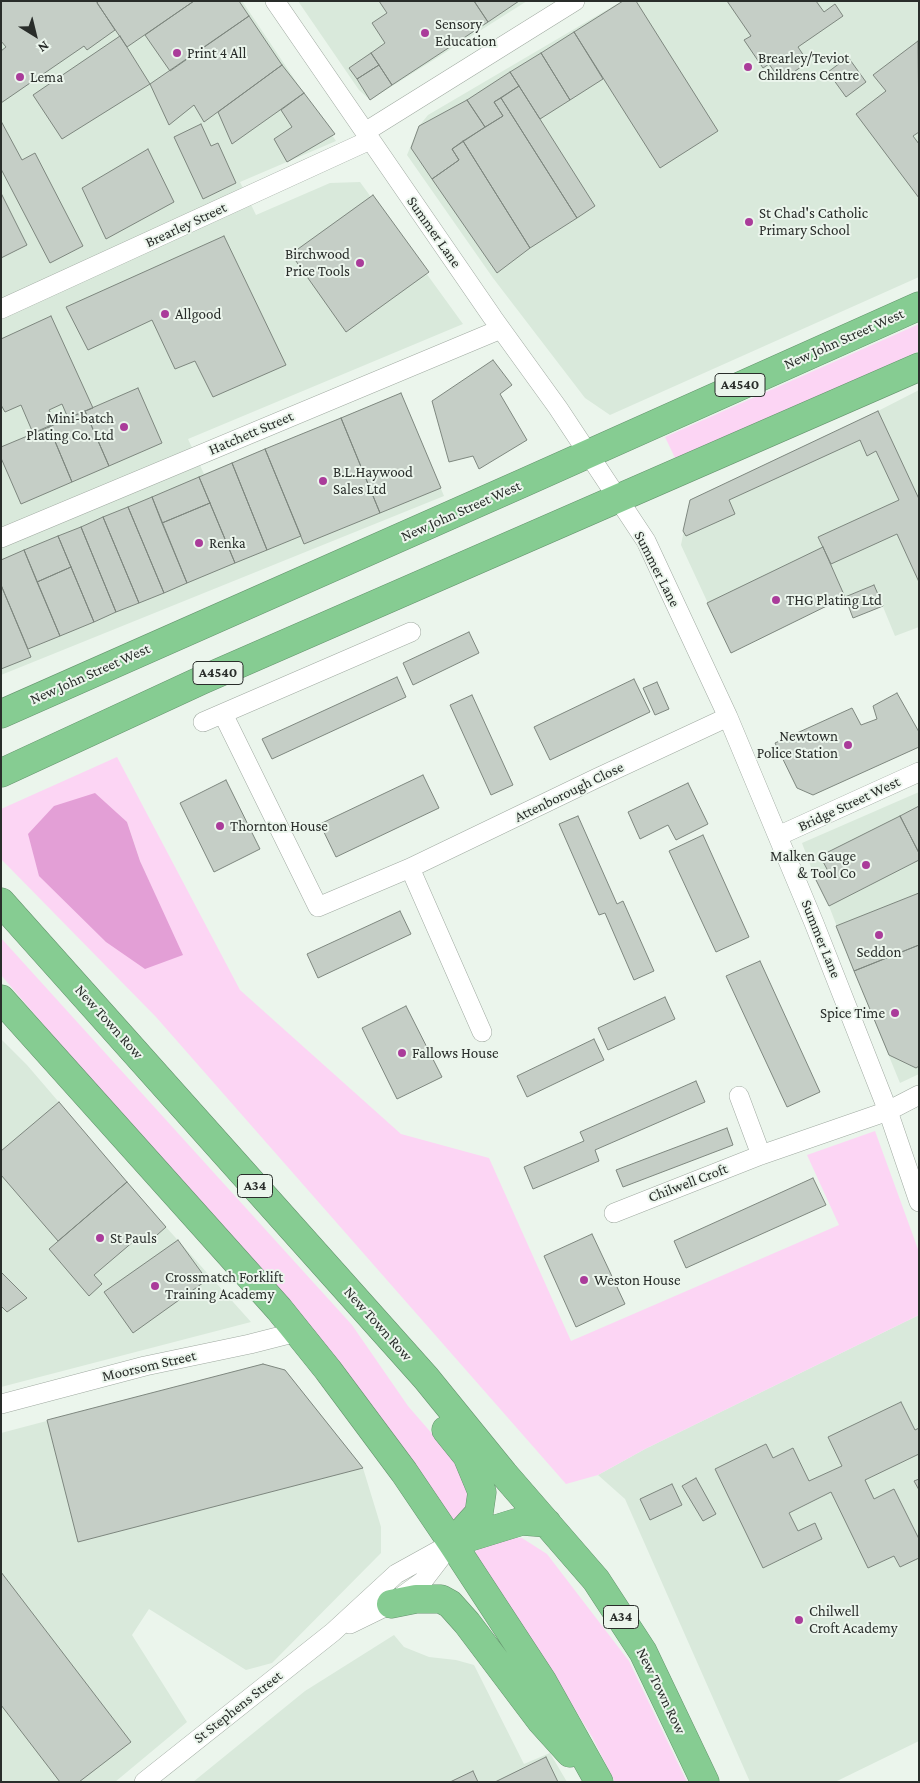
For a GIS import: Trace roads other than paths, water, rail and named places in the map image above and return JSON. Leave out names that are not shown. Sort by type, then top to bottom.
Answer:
[{"type":"highway","name":"New John Street West","points":[[1,714],[919,306]]},
{"type":"highway","name":"A4540","points":[[1,773],[202,680],[919,367]]},
{"type":"highway","name":"New Town Row","points":[[1,902],[426,1378],[504,1474],[596,1580],[643,1652],[705,1782]]},
{"type":"highway","points":[[1,999],[157,1172],[328,1370],[404,1472],[452,1543],[543,1682],[598,1782]]},
{"type":"highway","points":[[365,1309],[401,1373],[466,1456],[482,1492],[479,1513],[452,1543]]},
{"type":"highway","points":[[452,1543],[522,1521],[547,1523]]},
{"type":"highway","points":[[391,1604],[416,1599],[441,1599],[450,1604],[467,1623],[541,1721],[598,1782]]},
{"type":"street","name":"Summer Lane","points":[[275,1],[558,408],[646,541],[728,717],[814,923],[888,1111],[919,1202]]},
{"type":"street","name":"Brearley Street","points":[[1,309],[368,136],[575,1]]},
{"type":"street","name":"Hatchett Street","points":[[1,538],[502,329]]},
{"type":"street","points":[[203,722],[411,632]]},
{"type":"street","name":"Attenborough Close","points":[[223,714],[318,907],[410,868],[728,717]]},
{"type":"street","name":"Bridge Street West","points":[[778,836],[919,772]]},
{"type":"street","points":[[410,868],[482,1032]]},
{"type":"street","name":"Chilwell Croft","points":[[614,1213],[761,1155],[888,1111],[919,1095]]},
{"type":"street","points":[[739,1096],[761,1155]]},
{"type":"street","name":"Moorsom Street","points":[[1,1404],[145,1366],[297,1332]]},
{"type":"street","name":"St Stephens Street","points":[[333,1632],[391,1604],[423,1581],[452,1543]]},
{"type":"street","name":"St Stephens Street","points":[[144,1782],[333,1632],[396,1574],[452,1543]]},
{"type":"place","name":"Sensory Education","points":[[425,33]]},
{"type":"place","name":"Print 4 All","points":[[177,53]]},
{"type":"place","name":"Brearley/Teviot Childrens Centre","points":[[748,67]]},
{"type":"place","name":"Lema","points":[[20,77]]},
{"type":"place","name":"St Chad's Catholic Primary School","points":[[749,222]]},
{"type":"place","name":"Birchwood Price Tools","points":[[360,263]]},
{"type":"place","name":"Allgood","points":[[165,314]]},
{"type":"place","name":"Mini-batch Plating Co. Ltd","points":[[124,427]]},
{"type":"place","name":"B.L.Haywood Sales Ltd","points":[[323,481]]},
{"type":"place","name":"Renka","points":[[199,543]]},
{"type":"place","name":"THG Plating Ltd","points":[[776,600]]},
{"type":"place","name":"Newtown Police Station","points":[[848,745]]},
{"type":"place","name":"Thornton House","points":[[220,826]]},
{"type":"place","name":"Malken Gauge & Tool Co","points":[[866,865]]},
{"type":"place","name":"Seddon","points":[[879,935]]},
{"type":"place","name":"Spice Time","points":[[895,1013]]},
{"type":"place","name":"Fallows House","points":[[402,1053]]},
{"type":"place","name":"St Pauls","points":[[100,1238]]},
{"type":"place","name":"Weston House","points":[[584,1280]]},
{"type":"place","name":"Crossmatch Forklift Training Academy","points":[[155,1286]]},
{"type":"place","name":"Chilwell Croft Academy","points":[[799,1620]]}]
